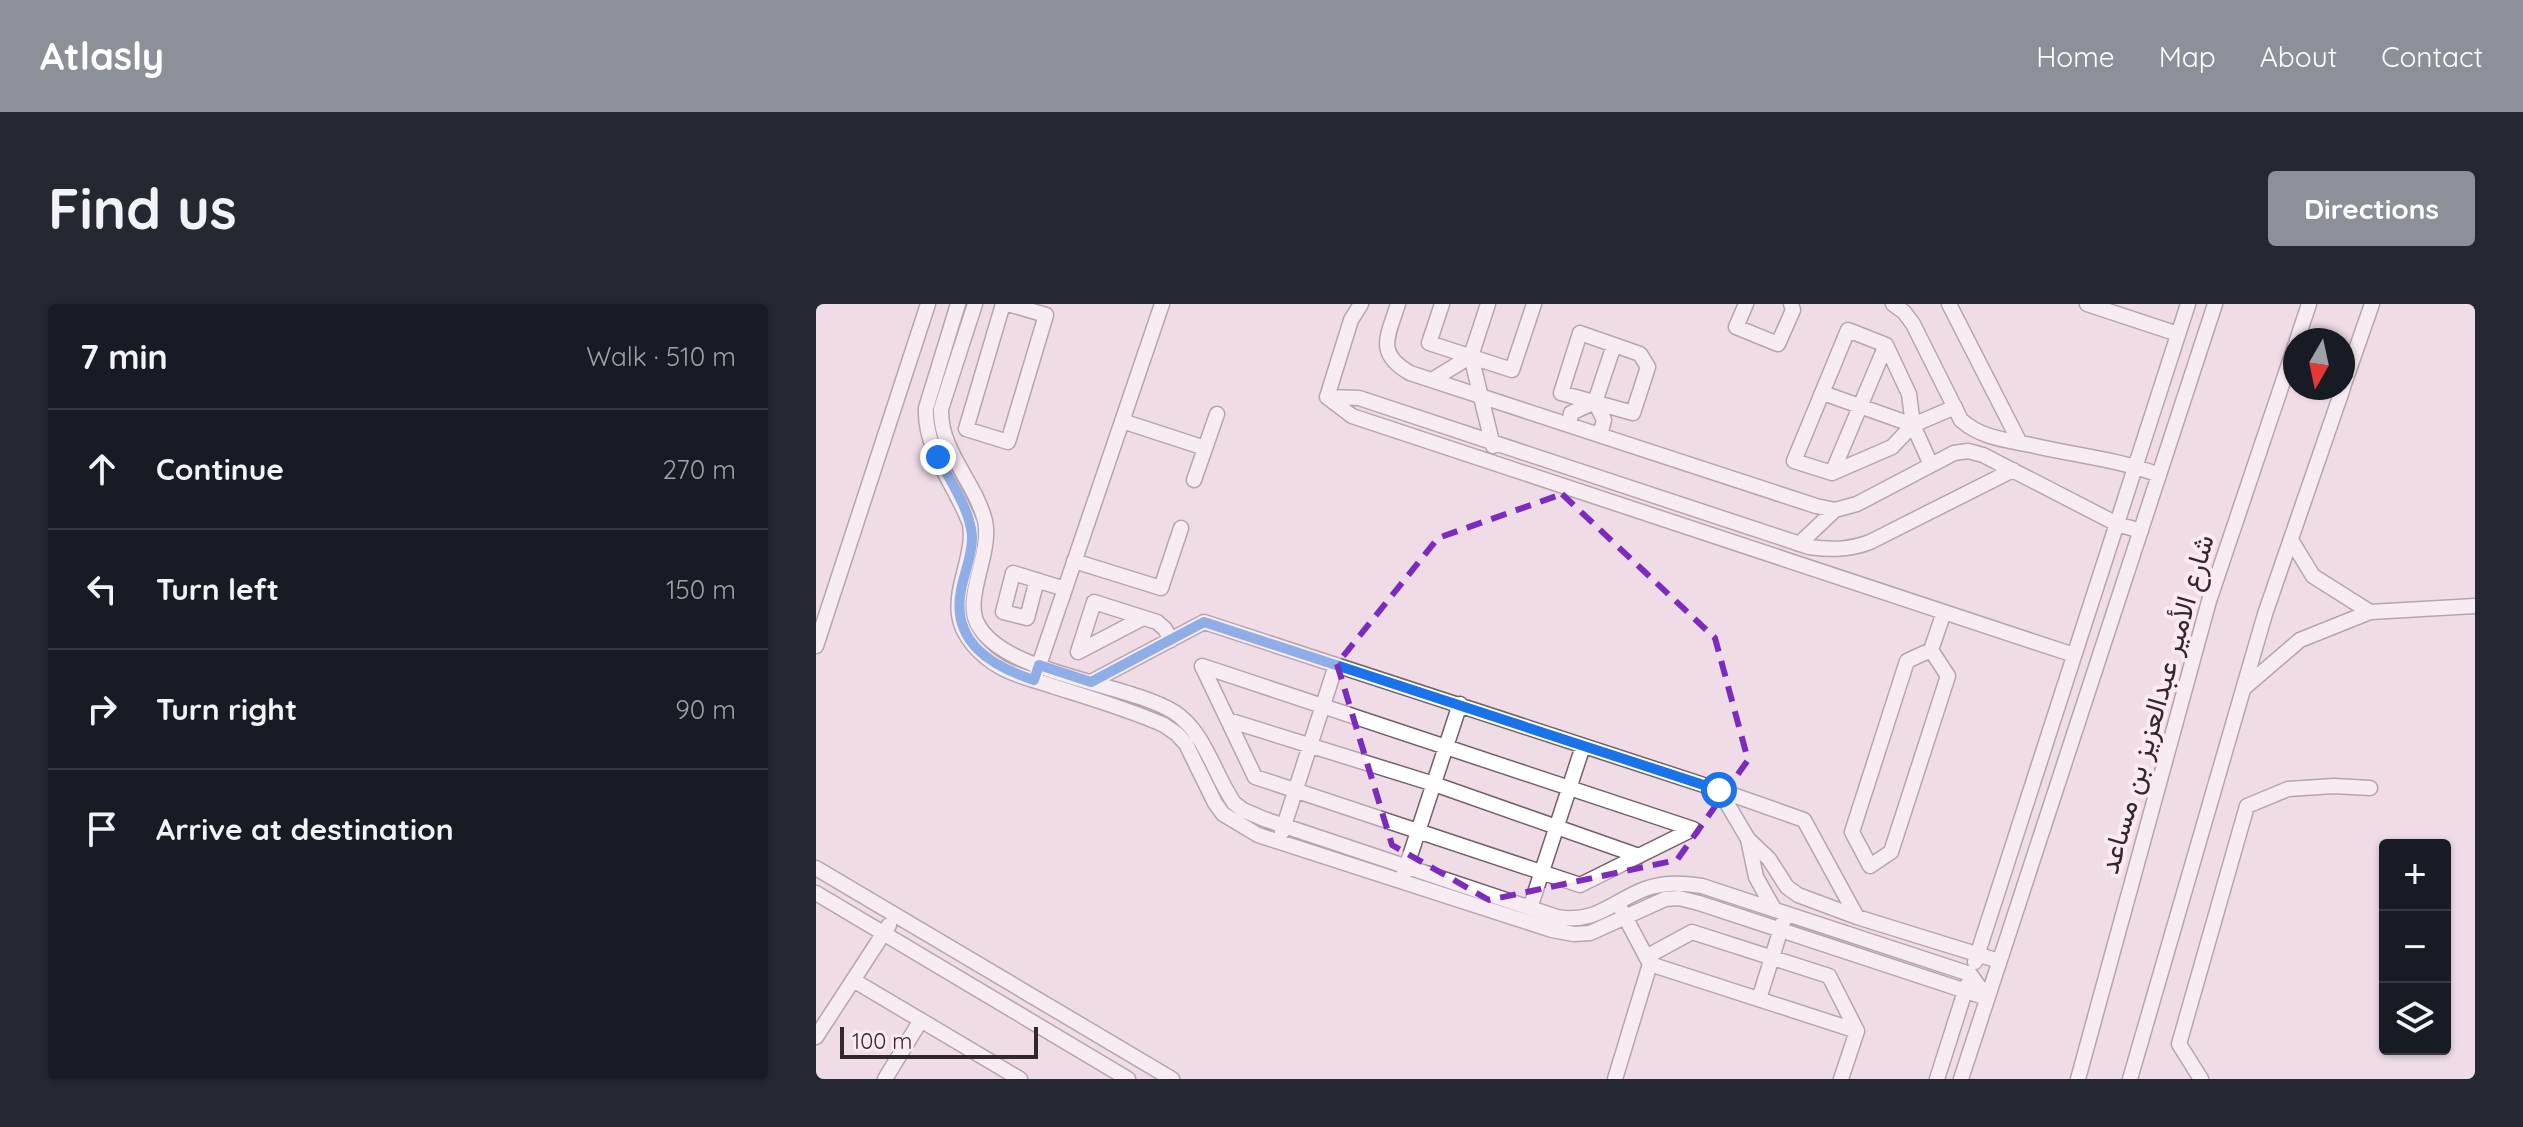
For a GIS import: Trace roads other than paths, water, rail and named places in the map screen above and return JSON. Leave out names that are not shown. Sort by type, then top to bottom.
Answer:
[{"type":"street","points":[[816,646],[928,304]]},
{"type":"street","points":[[958,304],[941,409],[943,436],[985,521],[985,547],[973,613],[983,632],[1008,654],[1174,712],[1199,738],[1234,803],[1243,810],[1284,826],[1574,920],[1679,898],[1781,928],[1987,998]]},
{"type":"street","points":[[975,304],[926,408],[925,420],[930,439],[970,524],[970,552],[960,592],[959,614],[963,629],[971,642],[1002,668],[1164,725],[1186,744],[1223,814],[1258,835],[1552,930],[1574,934],[1590,933],[1644,890],[1678,882],[1702,886],[1970,974],[1987,998]]},
{"type":"street","points":[[1006,304],[1046,315],[1008,442],[966,429],[985,366],[1006,304]]},
{"type":"street","points":[[1034,680],[1162,304]]},
{"type":"street","points":[[1350,304],[1351,320]]},
{"type":"street","points":[[1327,397],[1351,320],[1361,304]]},
{"type":"street","points":[[1398,304],[1386,341],[1386,350],[1398,366],[1432,380],[1816,506],[1835,510],[1857,504],[1954,453],[1968,451],[1983,455],[2117,524],[2141,531]]},
{"type":"street","points":[[1442,304],[1429,343],[1512,370],[1534,304]]},
{"type":"street","points":[[1488,304],[1471,356],[1498,464]]},
{"type":"street","points":[[1746,304],[1736,327],[1778,344],[1793,310],[1791,304]]},
{"type":"street","points":[[1949,304],[2020,443]]},
{"type":"street","points":[[2087,304],[2178,334]]},
{"type":"street","points":[[1937,1079],[2188,304]]},
{"type":"street","points":[[1961,1079],[2215,304]]},
{"type":"street","points":[[2301,328],[2309,304]]},
{"type":"street","points":[[2355,353],[2372,304]]},
{"type":"street","points":[[1900,307],[1913,324],[1961,420],[1973,431],[2136,466],[2159,475]]},
{"type":"street","points":[[1931,465],[1913,425],[1909,394],[1886,345],[1848,330],[1794,461],[1832,473],[1892,447],[1913,425],[1955,407]]},
{"type":"street","points":[[1580,333],[1640,354],[1648,367],[1633,413],[1595,402],[1561,393],[1580,333]]},
{"type":"street","points":[[1600,435],[1604,420],[1595,402],[1614,345]]},
{"type":"street","points":[[1832,473],[1886,345]]},
{"type":"street","points":[[950,354],[985,366]]},
{"type":"street","points":[[1432,380],[1471,356]]},
{"type":"street","name":"شارع الأمير عبدالعزيز بن مساعد","points":[[2078,1079],[2209,601],[2283,382]]},
{"type":"street","points":[[1823,393],[1913,425]]},
{"type":"street","points":[[1327,397],[1359,398],[1799,544],[1831,550],[1853,549],[2013,470]]},
{"type":"street","points":[[1327,397],[1352,416],[2074,655]]},
{"type":"street","points":[[2130,1079],[2265,614],[2339,400]]},
{"type":"street","points":[[1569,425],[1571,413],[1595,402]]},
{"type":"street","points":[[1194,480],[1217,414]]},
{"type":"street","points":[[1122,421],[1205,448]]},
{"type":"street","points":[[1422,439],[1427,421]]},
{"type":"street","points":[[1653,516],[1658,497]]},
{"type":"street","points":[[1799,544],[1835,510]]},
{"type":"street","points":[[1703,532],[1709,514]]},
{"type":"street","points":[[1074,561],[1161,588],[1181,528]]},
{"type":"street","points":[[1776,557],[1783,538]]},
{"type":"street","points":[[2291,540],[2313,576],[2370,612]]},
{"type":"street","points":[[1037,580],[1065,589]]},
{"type":"street","points":[[1143,618],[1078,652],[1094,602],[1157,622],[1171,640]]},
{"type":"street","points":[[2244,688],[2300,640],[2370,612],[2475,606]]},
{"type":"street","points":[[1931,650],[1948,676],[1891,852],[1870,866],[1852,832],[1907,661],[1931,650],[1944,612]]},
{"type":"street","points":[[1091,682],[1204,622],[1804,820],[1857,917]]},
{"type":"street","points":[[1279,842],[1336,665]]},
{"type":"street","points":[[1202,666],[1323,706],[1693,829],[1580,885],[1255,777],[1202,666]]},
{"type":"street","points":[[1402,882],[1460,704]]},
{"type":"street","points":[[1228,720],[1434,784],[1639,856]]},
{"type":"street","points":[[1530,908],[1583,746]]},
{"type":"street","points":[[2201,1079],[2179,1044],[2247,806],[2288,789],[2334,786],[2370,788]]},
{"type":"street","points":[[1719,790],[1748,839],[1769,859],[1787,887],[1798,895],[1857,917],[1999,961]]},
{"type":"street","points":[[1748,839],[1756,877],[1780,911],[1781,928],[1759,999]]},
{"type":"street","points":[[816,868],[1172,1079]]},
{"type":"street","points":[[816,893],[1128,1079]]},
{"type":"street","points":[[1622,910],[1648,960],[1857,1031]]},
{"type":"street","points":[[816,1037],[895,915]]},
{"type":"street","points":[[1615,1079],[1648,960],[1692,932],[1829,976],[1857,1031],[1841,1079]]},
{"type":"street","points":[[853,980],[1020,1079]]},
{"type":"street","points":[[885,1079],[921,1020]]}]
